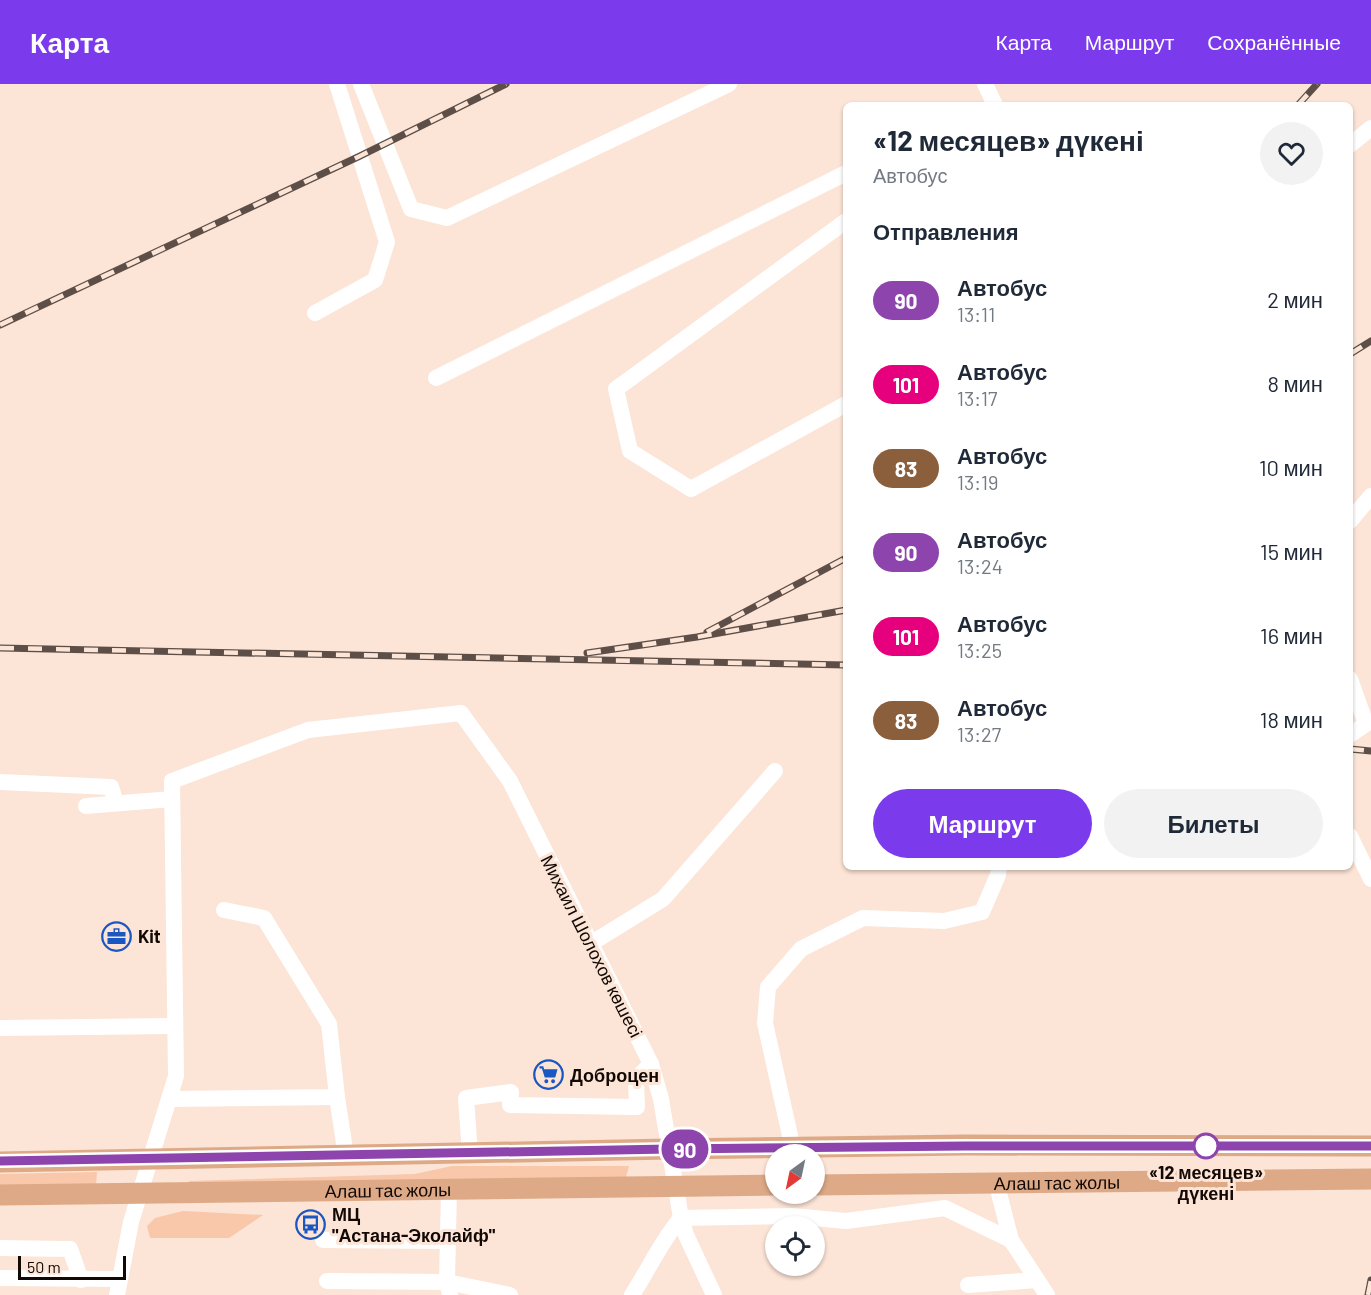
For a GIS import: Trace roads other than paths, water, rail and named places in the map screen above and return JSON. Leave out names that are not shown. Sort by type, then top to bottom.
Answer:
[{"type":"main road","name":"Алаш тас жолы","points":[[825,1148],[965,1146],[1371,1146]]},
{"type":"main road","name":"Алаш тас жолы","points":[[0,1161],[765,1149]]},
{"type":"main road","name":"Алаш тас жолы","points":[[825,1185],[1371,1179]]},
{"type":"main road","name":"Алаш тас жолы","points":[[0,1195],[765,1185]]},
{"type":"street","points":[[315,313],[375,280],[387,242],[337,84]]},
{"type":"street","points":[[361,84],[411,209],[447,218],[729,84]]},
{"type":"street","points":[[985,84],[994,102]]},
{"type":"street","points":[[1353,143],[1371,128]]},
{"type":"street","points":[[436,378],[843,174]]},
{"type":"street","points":[[843,223],[616,389],[630,451],[692,489],[843,406]]},
{"type":"street","points":[[1353,517],[1371,496]]},
{"type":"street","points":[[1353,686],[1369,724],[1353,733]]},
{"type":"street","name":"Михаил Шолохов көшесі","points":[[172,799],[172,781],[308,730],[461,713],[510,781],[651,1064],[661,1099],[681,1218],[686,1235],[714,1295]]},
{"type":"street","points":[[590,944],[663,899],[774,771]]},
{"type":"street","points":[[0,782],[111,787],[116,803]]},
{"type":"street","points":[[0,1278],[81,1280],[119,1287],[131,1222],[176,1076],[172,799],[86,806]]},
{"type":"street","points":[[1353,842],[1371,879]]},
{"type":"street","points":[[792,1144],[765,1023],[768,987],[801,949],[863,918],[944,921],[982,912],[999,870]]},
{"type":"street","points":[[224,910],[264,918],[329,1024],[346,1156]]},
{"type":"street","points":[[0,1028],[174,1026]]},
{"type":"street","points":[[470,1154],[466,1098],[511,1092],[510,1105],[637,1107],[636,1079],[651,1064]]},
{"type":"street","points":[[169,1099],[338,1097]]},
{"type":"street","points":[[996,1182],[1011,1240],[1047,1295]]},
{"type":"street","points":[[448,1189],[448,1289]]},
{"type":"street","points":[[632,1295],[648,1271],[667,1234],[681,1218],[793,1216],[846,1221],[945,1208],[1011,1240]]},
{"type":"street","points":[[323,1240],[447,1241]]},
{"type":"street","points":[[0,1248],[70,1249],[81,1280],[73,1295]]},
{"type":"street","points":[[968,1286],[1037,1280]]},
{"type":"street","points":[[327,1281],[510,1295]]},
{"type":"railway","points":[[0,325],[360,156],[506,84]]},
{"type":"railway","points":[[1301,102],[1317,84]]},
{"type":"railway","points":[[1353,352],[1371,341]]},
{"type":"railway","points":[[707,632],[843,560]]},
{"type":"railway","points":[[587,653],[697,637],[843,611]]},
{"type":"railway","points":[[0,648],[843,665]]},
{"type":"railway","points":[[1353,749],[1371,751]]},
{"type":"railway","points":[[1368,1295],[1371,1280]]},
{"type":"place","name":"Kit","points":[[117,936]]},
{"type":"place","name":"Доброцен","points":[[549,1075]]},
{"type":"place","name":"«12 месяцев» дүкені","points":[[1206,1146]]},
{"type":"place","name":"МЦ \"Астана-Эколайф\"","points":[[311,1224]]}]
